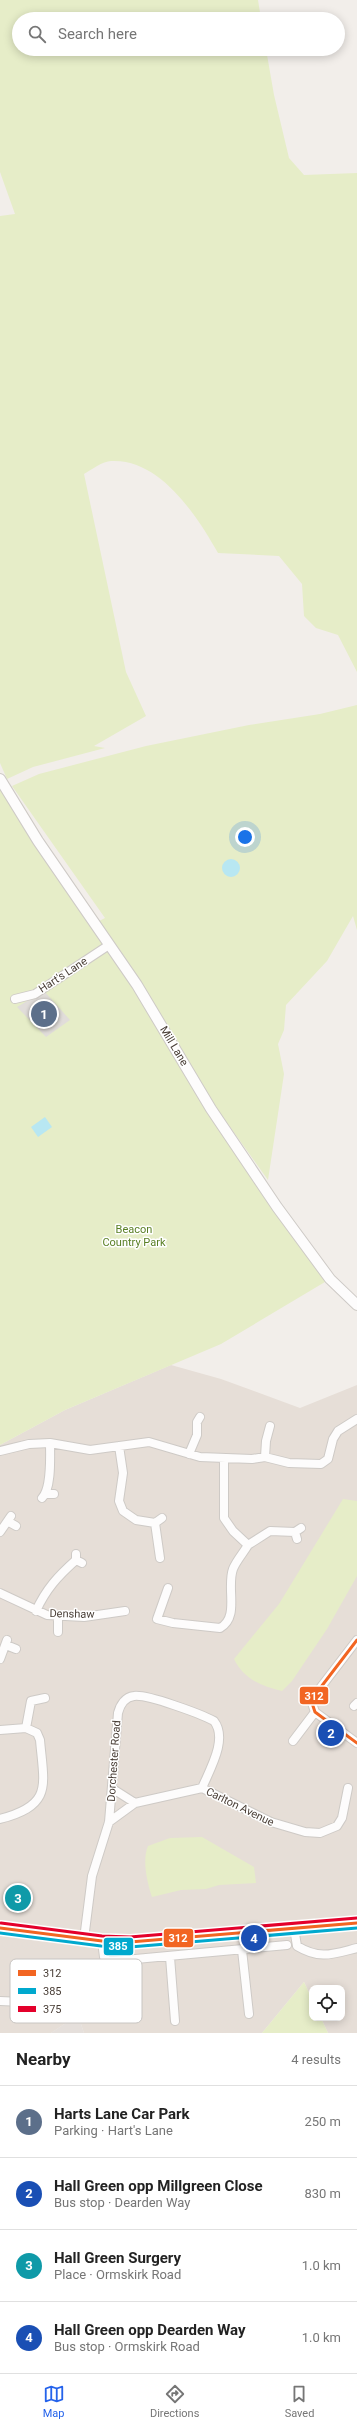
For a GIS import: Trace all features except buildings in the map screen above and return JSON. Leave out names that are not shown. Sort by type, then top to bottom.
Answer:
[{"type":"main road","points":[[0,1928],[102,1942],[170,1940],[357,1923]]},
{"type":"street","name":"Mill Lane","points":[[0,779],[38,841],[137,985],[211,1108],[277,1207],[330,1279],[357,1305]]},
{"type":"street","name":"Hart's Lane","points":[[15,1000],[35,994],[109,945]]},
{"type":"street","points":[[189,1454],[197,1435],[197,1422],[200,1417]]},
{"type":"street","points":[[0,1452],[29,1444],[50,1443],[90,1450],[149,1442],[200,1457],[265,1457],[289,1463],[326,1463],[333,1439],[338,1431],[357,1419]]},
{"type":"street","points":[[265,1457],[266,1440],[270,1425]]},
{"type":"street","points":[[48,1496],[51,1467],[50,1443]]},
{"type":"street","points":[[119,1446],[123,1473],[119,1501],[123,1511],[136,1520],[158,1521],[157,1556]]},
{"type":"street","points":[[224,1458],[224,1518],[233,1531],[248,1545]]},
{"type":"street","points":[[0,1532],[12,1521]]},
{"type":"street","points":[[169,1588],[155,1619],[212,1629],[225,1625],[232,1611],[230,1593],[233,1568],[248,1545],[270,1531],[298,1533]]},
{"type":"street","points":[[36,1611],[46,1590],[59,1574],[78,1559]]},
{"type":"street","name":"Denshaw","points":[[0,1593],[36,1611],[58,1616],[84,1617],[125,1610]]},
{"type":"street","points":[[58,1616],[58,1632]]},
{"type":"street","points":[[357,1640],[314,1694],[311,1700],[314,1712],[357,1743]]},
{"type":"street","points":[[0,1659],[6,1643],[16,1649]]},
{"type":"street","name":"Dorchester Road","points":[[84,1939],[92,1876],[109,1822],[113,1789],[118,1713],[120,1705],[126,1698],[134,1696],[146,1698],[207,1717],[214,1721],[219,1728],[220,1739],[202,1788]]},
{"type":"street","points":[[26,1728],[29,1698],[45,1698]]},
{"type":"street","points":[[293,1741],[314,1712]]},
{"type":"street","points":[[0,1730],[26,1728],[37,1734],[40,1740],[43,1791],[36,1802],[24,1810],[0,1819]]},
{"type":"street","name":"Carlton Avenue","points":[[109,1822],[135,1803],[202,1788],[271,1822],[305,1832],[320,1833],[337,1826],[342,1818],[348,1788]]},
{"type":"street","points":[[113,1789],[135,1803]]},
{"type":"street","points":[[294,1928],[297,1946],[309,1953],[323,1956],[342,1948],[357,1948]]},
{"type":"street","points":[[102,1942],[104,1957],[106,1959]]},
{"type":"street","points":[[139,1959],[287,1946]]},
{"type":"street","points":[[242,1950],[249,2016]]},
{"type":"street","points":[[170,1957],[175,2023]]},
{"type":"street","points":[[0,2001],[10,2001]]},
{"type":"shaded area","points":[[44,991],[70,1020],[46,1037],[17,1007]]},
{"type":"shaded area","points":[[171,1365],[221,1379],[300,1408],[357,1385],[357,2033],[328,2033],[322,2021],[345,2021],[345,1985],[309,1985],[309,1993],[304,1982],[262,2033],[84,2033],[81,2023],[142,2023],[142,1959],[10,1959],[10,2023],[66,2023],[51,2033],[0,2033],[0,1445],[65,1410]]},
{"type":"shaded area","points":[[66,2023],[81,2023],[84,2033],[51,2033]]},
{"type":"green space","points":[[0,0],[258,0],[260,12],[12,12],[12,56],[267,56],[274,95],[289,158],[304,175],[357,173],[357,672],[338,635],[316,628],[304,616],[302,584],[279,556],[218,553],[188,507],[161,479],[145,469],[129,463],[108,461],[84,474],[126,672],[146,716],[94,746],[105,748],[33,767],[7,779],[0,763],[0,216],[15,214],[0,172]]},
{"type":"green space","points":[[357,705],[357,930],[353,916],[327,961],[286,1005],[284,1030],[278,1044],[284,1074],[268,1180],[215,1106],[141,982],[99,921],[105,918],[12,786],[39,774],[146,746],[249,725],[320,714]]},
{"type":"green space","name":"Beacon Country Park","points":[[0,778],[211,1109],[330,1279],[221,1344],[65,1410],[0,1445]]},
{"type":"green space","points":[[343,1499],[357,1501],[357,1576],[327,1629],[292,1681],[282,1691],[267,1687],[248,1677],[234,1659],[279,1604]]},
{"type":"green space","points":[[202,1837],[254,1867],[256,1883],[219,1885],[206,1889],[181,1890],[152,1897],[148,1885],[145,1864],[148,1846],[170,1838]]},
{"type":"green space","points":[[304,1982],[309,1993],[309,2021],[322,2021],[328,2033],[262,2033]]},
{"type":"water","points":[[231,859],[237,862],[240,868],[237,874],[231,877],[225,874],[222,868],[225,862]]},
{"type":"water","points":[[45,1117],[52,1127],[38,1137],[31,1127]]},
{"type":"transit line","name":"312","points":[[357,1640],[311,1700],[315,1712],[357,1743]]},
{"type":"transit line","name":"375","points":[[1,1923],[102,1936],[130,1937],[357,1918]]},
{"type":"transit line","name":"312","points":[[0,1928],[102,1941],[130,1942],[357,1923]]},
{"type":"transit line","name":"385","points":[[0,1933],[101,1946],[130,1947],[357,1928]]},
{"type":"place","name":"Harts Lane Car Park","points":[[44,1014]]},
{"type":"place","name":"Hall Green opp Millgreen Close","points":[[331,1733]]},
{"type":"place","name":"Hall Green Surgery","points":[[18,1898]]},
{"type":"place","name":"Hall Green opp Dearden Way","points":[[254,1938]]}]
